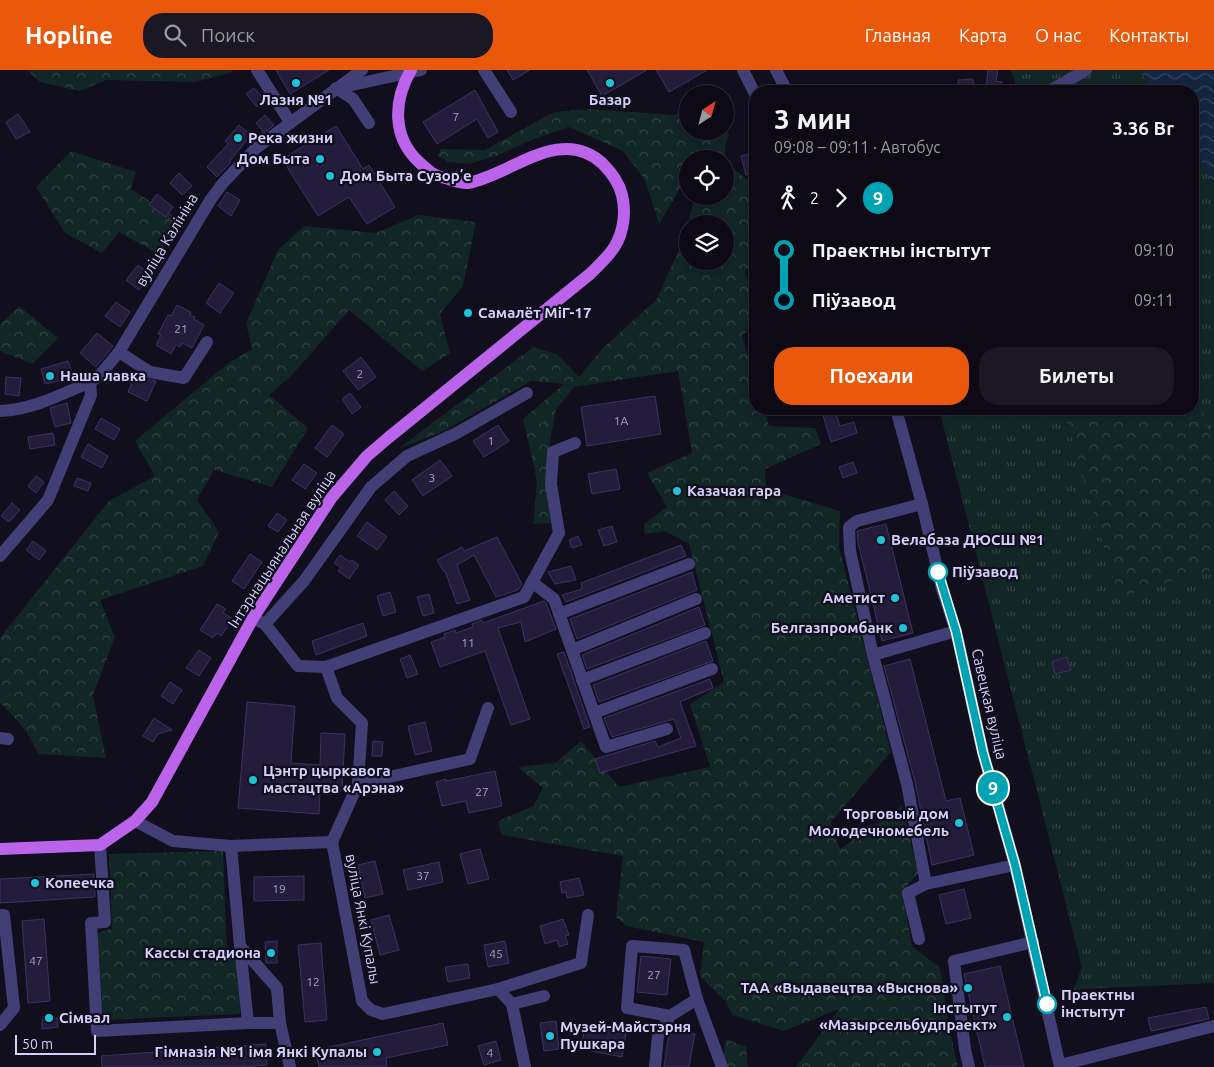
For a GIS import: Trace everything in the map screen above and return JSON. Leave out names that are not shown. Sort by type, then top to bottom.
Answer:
[{"type":"main road","name":"Інтэрнацыянальная вуліца","points":[[100,845],[135,821],[152,802],[332,497],[348,476],[367,456],[590,274],[615,247],[623,224],[624,204],[620,187],[611,172],[597,159],[585,153],[573,150],[554,150],[539,154],[497,174],[466,183],[435,176],[412,156],[401,138],[398,119],[400,94],[410,71]]},
{"type":"main road","points":[[0,850],[100,845]]},
{"type":"street","points":[[257,70],[290,122]]},
{"type":"street","name":"вуліца Калініна","points":[[0,411],[11,411],[31,406],[90,382],[99,376],[120,352],[211,199],[223,184],[255,149],[362,70]]},
{"type":"street","points":[[484,70],[511,112]]},
{"type":"street","points":[[743,70],[750,85]]},
{"type":"street","points":[[776,70],[784,85]]},
{"type":"street","points":[[1060,85],[1086,70]]},
{"type":"street","points":[[336,88],[410,71]]},
{"type":"street","points":[[336,88],[353,99],[369,123]]},
{"type":"street","points":[[120,352],[150,372],[184,378],[207,342]]},
{"type":"street","points":[[0,556],[48,500],[90,395],[90,382]]},
{"type":"street","points":[[527,393],[457,433],[407,456],[371,487],[304,581],[259,621],[298,666],[326,667],[524,597],[559,533],[551,484],[553,452],[575,443]]},
{"type":"street","name":"Савецкая вуліца","points":[[898,415],[922,504],[942,589],[956,631],[983,753],[1015,865],[1060,1066]]},
{"type":"street","points":[[922,504],[857,521],[848,527],[850,551],[873,655],[907,784],[926,884]]},
{"type":"street","points":[[559,614],[689,564]]},
{"type":"street","points":[[532,582],[554,599],[606,747],[667,729]]},
{"type":"street","points":[[572,650],[696,600]]},
{"type":"street","points":[[873,655],[956,631]]},
{"type":"street","points":[[582,680],[705,633]]},
{"type":"street","points":[[326,667],[337,698],[362,722],[358,784],[332,842]]},
{"type":"street","points":[[594,713],[712,669]]},
{"type":"street","points":[[358,784],[470,759],[488,708]]},
{"type":"street","name":"вуліца Янкі Купалы","points":[[135,821],[173,841],[231,846],[332,842],[362,1001],[371,1010],[383,1014],[498,989],[581,963],[588,915]]},
{"type":"street","points":[[100,845],[105,922],[91,923],[97,1031],[280,1023]]},
{"type":"street","points":[[231,846],[248,1023]]},
{"type":"street","points":[[920,938],[908,893],[926,884],[1015,865]]},
{"type":"street","points":[[0,915],[4,914],[14,1008],[0,1025]]},
{"type":"street","points":[[969,1067],[964,1049],[954,961],[1033,942]]},
{"type":"street","points":[[240,946],[278,988],[280,1023],[290,1067]]},
{"type":"street","points":[[670,1016],[628,1008],[632,946],[684,950],[697,999],[722,1067]]},
{"type":"street","points":[[498,989],[512,1004],[525,1067]]},
{"type":"street","points":[[512,1004],[544,996]]},
{"type":"street","points":[[655,1067],[658,1036],[670,1016],[697,999]]},
{"type":"street","points":[[1060,1066],[1214,1026]]},
{"type":"green space","points":[[27,70],[231,70],[233,72],[196,82],[106,80],[80,91],[40,82]]},
{"type":"green space","points":[[1010,70],[1140,70],[1149,85],[1016,85]]},
{"type":"green space","points":[[588,109],[675,115],[679,112],[679,140],[727,140],[725,150],[679,150],[679,190],[659,224],[645,180],[623,151],[569,127],[534,139],[496,156],[469,164],[448,162],[437,156],[441,149],[485,150],[554,112]]},
{"type":"green space","points":[[71,151],[136,172],[131,189],[177,218],[160,255],[119,232],[102,253],[65,233],[36,187]]},
{"type":"green space","points":[[1199,158],[1214,183],[1214,983],[1081,989],[1072,995],[1082,967],[941,415],[1199,415]]},
{"type":"green space","points":[[734,169],[748,180],[749,267],[745,270],[749,286],[749,331],[742,335],[749,359],[749,415],[766,415],[769,426],[815,428],[821,444],[765,469],[766,489],[840,511],[839,547],[891,752],[831,822],[840,849],[902,806],[918,873],[902,892],[912,946],[940,968],[949,1027],[958,1067],[796,1067],[839,1009],[784,1031],[733,1015],[725,1001],[700,976],[704,942],[626,926],[616,917],[623,856],[501,835],[498,821],[533,806],[543,788],[518,767],[555,763],[581,741],[619,787],[710,767],[690,704],[724,682],[689,544],[665,531],[645,534],[644,524],[667,507],[647,473],[692,453],[678,371],[574,387],[556,410],[551,435],[546,482],[551,523],[533,524],[537,481],[523,419],[564,384],[531,381],[446,430],[398,449],[533,347],[557,354],[579,377],[602,349],[657,299],[679,249],[679,270],[734,270],[734,215],[690,215],[693,205],[734,205]]},
{"type":"green space","points":[[418,215],[476,222],[463,286],[440,314],[450,353],[422,371],[349,310],[292,375],[269,395],[308,428],[272,487],[214,470],[197,500],[219,532],[203,566],[100,600],[115,637],[93,695],[106,758],[39,754],[23,727],[0,702],[0,638],[109,501],[155,476],[135,441],[227,364],[252,349],[246,323],[278,250],[304,226],[376,233]]},
{"type":"green space","points":[[19,306],[58,338],[32,364],[0,351],[0,325]]},
{"type":"green space","points":[[1199,399],[1214,451],[1214,569],[1119,597],[1065,415],[1199,415]]},
{"type":"green space","points":[[223,851],[227,950],[239,954],[240,1014],[102,1020],[96,934],[112,928],[109,854]]},
{"type":"green space","points":[[726,1039],[746,1047],[748,1067],[721,1067]]},
{"type":"water","points":[[1140,70],[1214,70],[1214,183],[1199,158],[1199,85],[1149,85]]},
{"type":"building","name":"Лазня №1","points":[[276,70],[329,70],[290,94]]},
{"type":"building","points":[[507,70],[530,70],[513,80]]},
{"type":"building","name":"Базар","points":[[587,70],[647,70],[602,96]]},
{"type":"building","name":"Базар","points":[[656,70],[707,70],[679,85],[669,92]]},
{"type":"building","points":[[988,70],[998,70],[996,81],[1002,82],[1002,85],[986,85]]},
{"type":"building","points":[[973,79],[974,85],[958,85],[958,80]]},
{"type":"building","points":[[254,88],[265,100],[257,107],[246,94]]},
{"type":"building","points":[[475,90],[498,132],[488,138],[477,119],[437,144],[423,122]]},
{"type":"building","points":[[18,114],[30,132],[16,139],[6,122]]},
{"type":"building","points":[[265,115],[274,125],[264,133],[256,123]]},
{"type":"building","points":[[239,125],[251,135],[217,177],[207,167],[228,144],[225,141]]},
{"type":"building","name":"Дом Быта Сузорʼе","points":[[336,126],[363,169],[369,165],[395,207],[367,224],[349,197],[318,216],[282,159]]},
{"type":"building","points":[[749,154],[749,174],[746,175],[741,156]]},
{"type":"building","points":[[179,173],[192,186],[182,195],[170,183]]},
{"type":"building","points":[[227,192],[240,200],[231,216],[218,206]]},
{"type":"building","points":[[157,194],[173,207],[166,217],[149,205]]},
{"type":"building","points":[[138,265],[151,275],[139,290],[126,280]]},
{"type":"building","points":[[219,283],[234,293],[220,313],[206,303]]},
{"type":"building","points":[[116,302],[130,312],[120,327],[105,316]]},
{"type":"building","points":[[177,305],[191,312],[190,315],[195,317],[194,319],[204,325],[192,348],[182,343],[180,347],[176,345],[171,354],[156,345],[161,335],[158,334],[168,315],[171,316]]},
{"type":"building","points":[[97,333],[113,346],[96,367],[80,353]]},
{"type":"building","points":[[361,357],[376,377],[358,390],[343,371]]},
{"type":"building","points":[[68,361],[74,377],[45,384],[41,369]]},
{"type":"building","points":[[136,373],[146,379],[156,381],[147,401],[128,392]]},
{"type":"building","points":[[6,377],[21,378],[19,396],[5,394]]},
{"type":"building","points":[[350,393],[361,407],[352,414],[342,399]]},
{"type":"building","points":[[655,396],[661,434],[587,446],[581,407]]},
{"type":"building","points":[[67,403],[71,423],[55,427],[50,408]]},
{"type":"building","points":[[823,415],[836,415],[840,426],[854,422],[857,433],[831,442]]},
{"type":"building","points":[[101,418],[120,429],[114,440],[95,429]]},
{"type":"building","points":[[332,425],[344,434],[327,457],[315,448]]},
{"type":"building","points":[[498,425],[509,441],[484,457],[473,441]]},
{"type":"building","points":[[53,433],[55,445],[30,449],[28,437]]},
{"type":"building","points":[[88,444],[108,456],[102,468],[81,457]]},
{"type":"building","points":[[440,460],[452,476],[423,496],[412,480]]},
{"type":"building","points":[[853,462],[857,473],[843,478],[839,467]]},
{"type":"building","points":[[304,464],[317,473],[305,489],[292,480]]},
{"type":"building","points":[[616,469],[620,489],[592,494],[588,474]]},
{"type":"building","points":[[36,476],[44,482],[36,493],[28,486]]},
{"type":"building","points":[[77,478],[91,483],[88,491],[74,486]]},
{"type":"building","points":[[394,491],[408,506],[399,515],[385,500]]},
{"type":"building","points":[[12,503],[20,510],[9,522],[1,516]]},
{"type":"building","points":[[277,513],[287,520],[278,532],[268,526]]},
{"type":"building","points":[[367,522],[387,537],[377,550],[357,536]]},
{"type":"building","points":[[886,524],[913,633],[882,641],[857,531]]},
{"type":"building","points":[[612,526],[617,542],[604,546],[598,530]]},
{"type":"building","points":[[578,536],[582,545],[572,548],[569,540]]},
{"type":"building","points":[[497,537],[522,584],[518,590],[496,597],[474,555],[457,565],[470,600],[457,604],[445,571],[437,560],[462,547],[464,551]]},
{"type":"building","points":[[33,541],[46,551],[39,560],[26,550]]},
{"type":"building","points":[[681,545],[686,556],[566,602],[562,595],[582,589],[581,583]]},
{"type":"building","points":[[250,554],[262,562],[244,589],[232,581]]},
{"type":"building","points":[[340,555],[350,562],[352,560],[359,565],[349,579],[338,571],[341,568],[334,563]]},
{"type":"building","points":[[571,566],[576,580],[555,584],[548,572]]},
{"type":"building","points":[[692,572],[697,590],[577,639],[570,619]]},
{"type":"building","points":[[390,592],[396,612],[383,616],[377,596]]},
{"type":"building","points":[[429,594],[434,613],[423,616],[417,597]]},
{"type":"building","points":[[544,601],[556,629],[525,642],[521,622],[498,628],[530,719],[511,725],[485,651],[440,667],[431,642],[445,637],[444,634],[455,630],[456,633],[473,627],[472,624],[482,620],[483,623]]},
{"type":"building","points":[[217,604],[226,609],[223,613],[233,619],[221,636],[217,633],[213,638],[200,630]]},
{"type":"building","points":[[699,607],[705,625],[587,669],[582,655]]},
{"type":"building","points":[[363,623],[367,636],[316,655],[312,641]]},
{"type":"building","points":[[706,641],[713,661],[599,702],[593,685]]},
{"type":"building","points":[[199,650],[211,658],[199,676],[186,668]]},
{"type":"building","points":[[564,652],[590,727],[584,729],[557,654]]},
{"type":"building","points":[[410,655],[418,674],[407,678],[400,659]]},
{"type":"building","points":[[1067,657],[1071,670],[1055,674],[1052,662]]},
{"type":"building","points":[[910,659],[946,801],[960,798],[974,855],[932,865],[915,782],[884,666]]},
{"type":"building","points":[[710,679],[713,688],[680,702],[696,746],[600,773],[595,759],[655,741],[658,747],[681,738],[674,719],[612,737],[604,718]]},
{"type":"building","points":[[170,682],[182,690],[173,704],[161,696]]},
{"type":"building","points":[[247,702],[295,706],[291,763],[320,765],[321,733],[345,734],[342,791],[320,789],[319,814],[238,808]]},
{"type":"building","points":[[154,718],[172,730],[158,734],[153,742],[143,736]]},
{"type":"building","points":[[425,722],[432,751],[415,755],[408,726]]},
{"type":"building","points":[[373,741],[383,742],[382,756],[372,756]]},
{"type":"building","points":[[495,771],[502,806],[469,813],[466,801],[442,806],[436,782]]},
{"type":"building","points":[[480,849],[489,879],[468,884],[460,854]]},
{"type":"building","points":[[375,861],[383,894],[365,898],[358,865]]},
{"type":"building","points":[[439,862],[443,882],[408,890],[403,870]]},
{"type":"building","points":[[94,874],[95,897],[0,903],[0,879]]},
{"type":"building","points":[[304,876],[304,900],[254,901],[254,877]]},
{"type":"building","points":[[579,878],[584,895],[567,898],[566,892],[562,893],[560,882]]},
{"type":"building","points":[[964,889],[971,918],[946,924],[939,895]]},
{"type":"building","points":[[389,915],[399,950],[380,955],[371,920]]},
{"type":"building","points":[[44,919],[50,1001],[28,1003],[22,921]]},
{"type":"building","points":[[563,919],[569,935],[565,936],[568,944],[559,947],[557,940],[545,944],[540,926]]},
{"type":"building","name":"Кассы стадиона","points":[[277,941],[277,963],[266,963],[265,942]]},
{"type":"building","points":[[505,941],[509,963],[488,967],[484,945]]},
{"type":"building","points":[[321,943],[327,1020],[305,1022],[298,945]]},
{"type":"building","points":[[641,956],[671,959],[667,995],[637,992]]},
{"type":"building","points":[[468,964],[470,978],[448,982],[445,967]]},
{"type":"building","points":[[1000,966],[1024,1067],[985,1067],[964,974]]},
{"type":"building","points":[[1206,1007],[1209,1019],[1151,1031],[1148,1018]]},
{"type":"building","points":[[57,1018],[58,1027],[42,1029],[42,1019]]},
{"type":"building","name":"Музей-Майстэрня Пушкара","points":[[556,1021],[559,1049],[544,1051],[540,1023]]},
{"type":"building","points":[[443,1023],[448,1045],[386,1058],[387,1067],[319,1067],[315,1050]]},
{"type":"building","points":[[585,1026],[626,1034],[622,1057],[581,1049]]},
{"type":"building","points":[[671,1030],[695,1034],[689,1067],[664,1067]]},
{"type":"building","points":[[496,1041],[501,1060],[484,1065],[478,1046]]},
{"type":"building","points":[[266,1044],[267,1065],[239,1067],[102,1067],[101,1056]]},
{"type":"bus line","name":"9","points":[[938,572],[956,631],[983,753],[1015,865],[1047,1004]]},
{"type":"place","name":"Лазня №1","points":[[296,83]]},
{"type":"place","name":"Базар","points":[[610,83]]},
{"type":"place","name":"Река жизни","points":[[238,138]]},
{"type":"place","name":"Дом Быта","points":[[320,159]]},
{"type":"place","name":"Дом Быта Сузорʼе","points":[[330,176]]},
{"type":"place","name":"Самалёт МіГ-17","points":[[468,313]]},
{"type":"place","name":"Наша лавка","points":[[50,376]]},
{"type":"place","name":"Казачая гара","points":[[677,491]]},
{"type":"place","name":"Велабаза ДЮСШ №1","points":[[881,540]]},
{"type":"place","name":"Піўзавод","points":[[938,572]]},
{"type":"place","name":"Аметист","points":[[895,598]]},
{"type":"place","name":"Белгазпромбанк","points":[[903,628]]},
{"type":"place","name":"Цэнтр цыркавога мастацтва «Арэна»","points":[[253,780]]},
{"type":"place","name":"Торговый дом Молодечномебель","points":[[959,823]]},
{"type":"place","name":"Копеечка","points":[[35,883]]},
{"type":"place","name":"Кассы стадиона","points":[[271,953]]},
{"type":"place","name":"ТАА «Выдавецтва «Выснова»","points":[[968,988]]},
{"type":"place","name":"Праектны інстытут","points":[[1047,1004]]},
{"type":"place","name":"Інстытут «Мазырсельбудпраект»","points":[[1007,1017]]},
{"type":"place","name":"Сімвал","points":[[49,1018]]},
{"type":"place","name":"Музей-Майстэрня Пушкара","points":[[550,1036]]},
{"type":"place","name":"Гімназія №1 імя Янкі Купалы","points":[[377,1052]]}]
